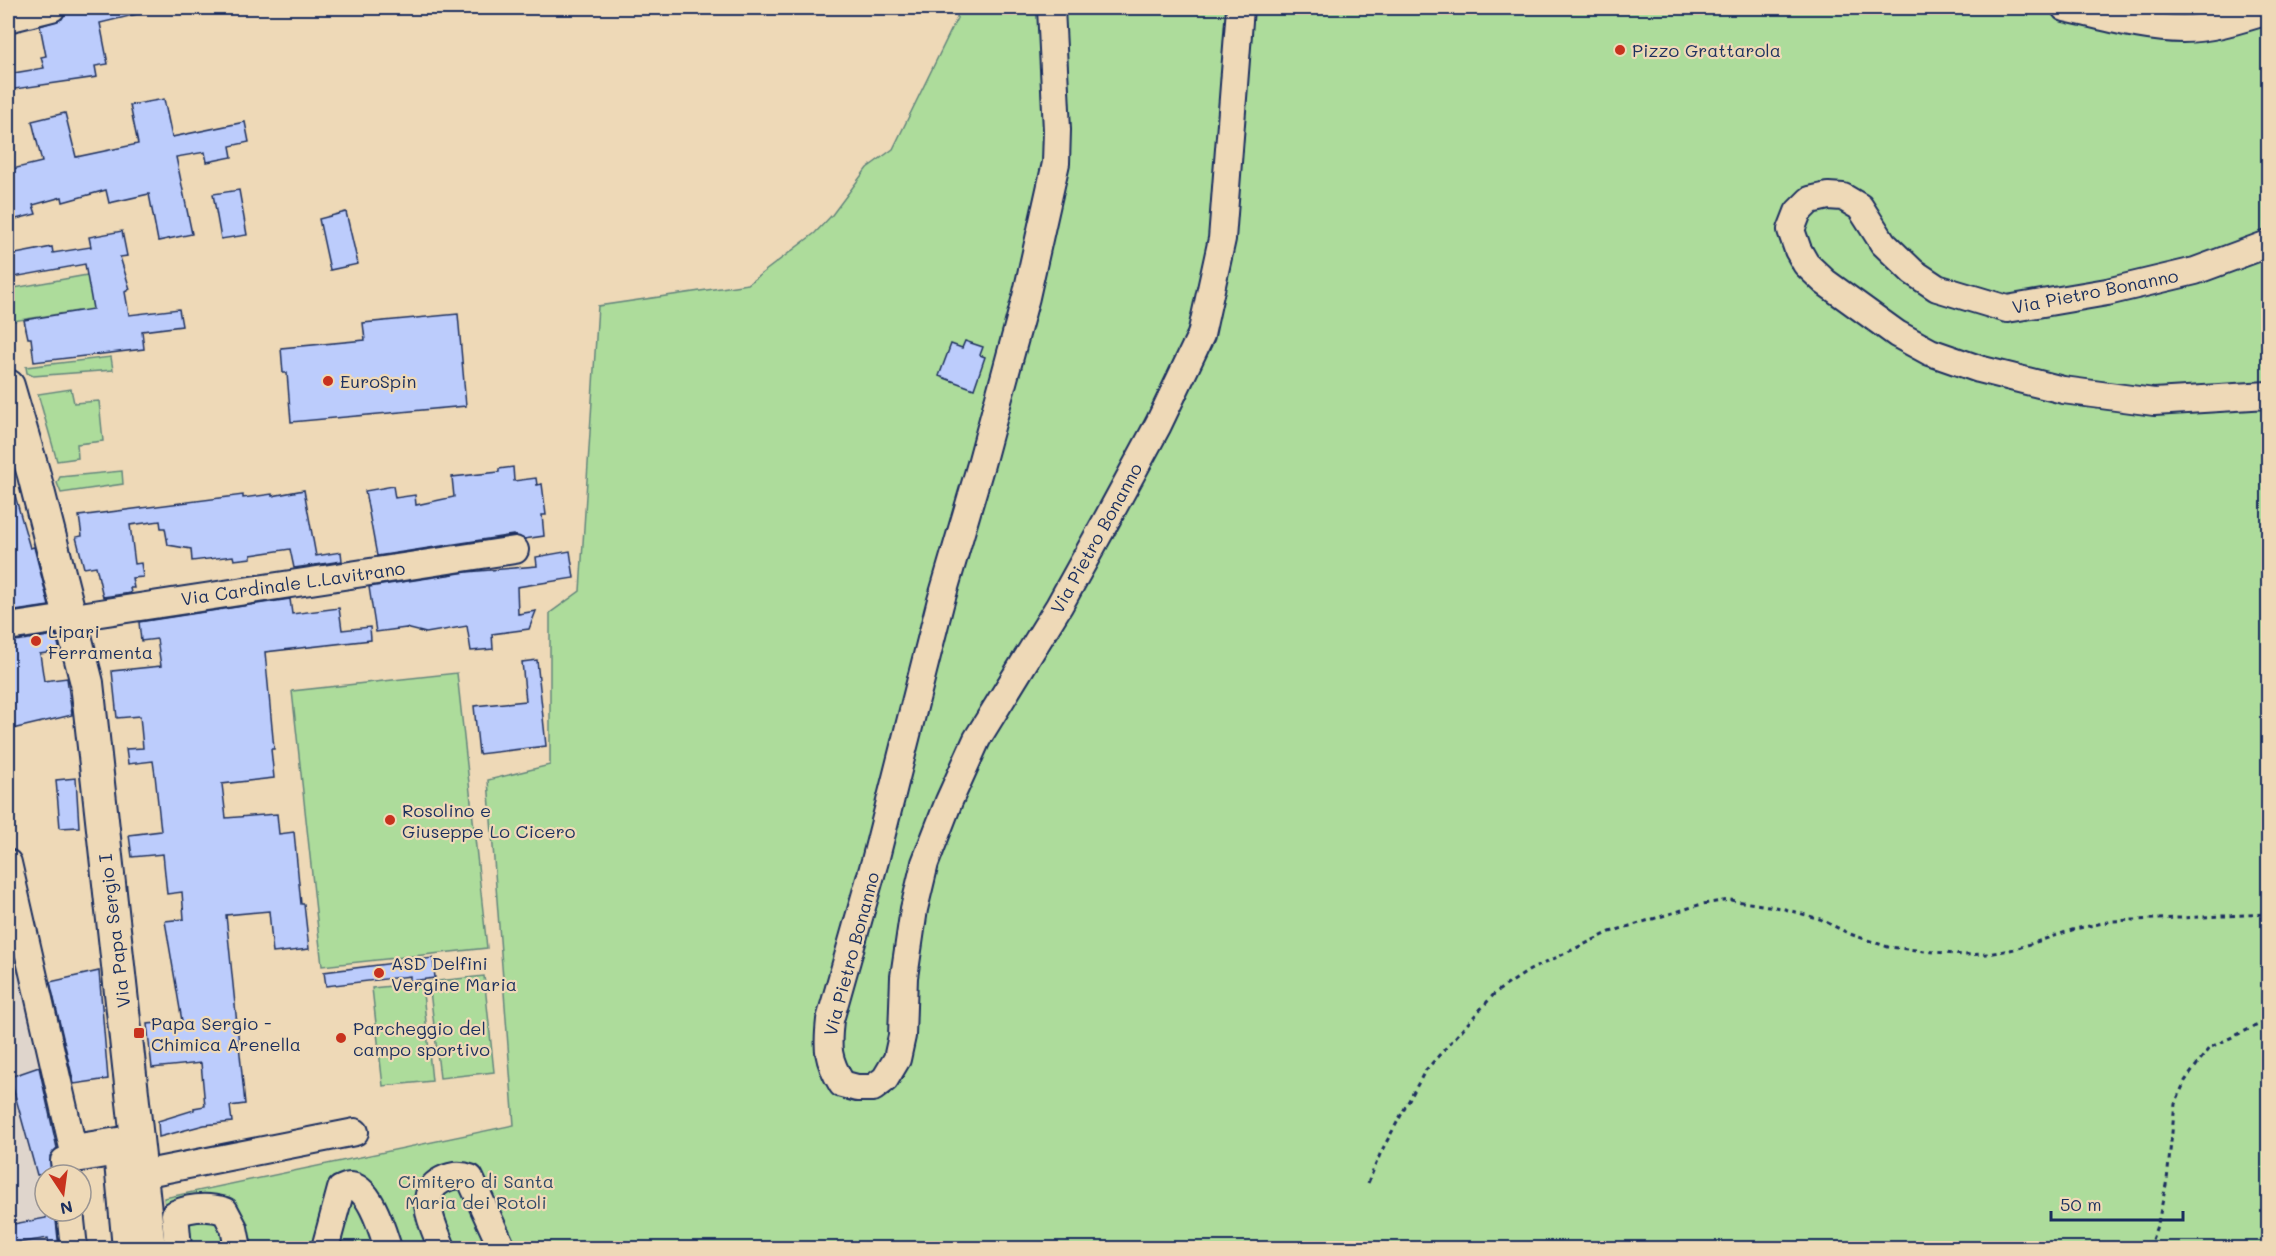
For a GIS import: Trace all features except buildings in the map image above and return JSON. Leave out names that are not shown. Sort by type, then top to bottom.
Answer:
[{"type":"main road","name":"Via Papa Sergio I","points":[[8,386],[34,475],[87,683],[134,1153],[149,1248]]},
{"type":"street","points":[[8,19],[52,8]]},
{"type":"street","name":"Via Pietro Bonanno","points":[[1051,8],[1057,130],[1056,163],[1026,297],[940,604],[875,861],[830,1020],[827,1045],[832,1068],[842,1084],[857,1088],[873,1088],[885,1079],[897,1059],[902,1036],[905,966],[914,909],[925,863],[949,801],[977,739],[1059,606],[1158,425],[1201,334],[1222,239],[1240,8]]},
{"type":"street","points":[[2065,8],[2142,25],[2182,29],[2220,24],[2268,11]]},
{"type":"street","name":"Via Pietro Bonanno","points":[[2268,244],[2195,272],[2107,292],[2007,309],[1937,288],[1913,272],[1883,243],[1860,207],[1843,197],[1828,196],[1810,200],[1798,212],[1791,230],[1806,264],[1825,282],[1898,334],[1930,352],[1979,369],[2063,390],[2154,402],[2268,395]]},
{"type":"street","name":"Via Cardinale L.Lavitrano","points":[[8,627],[515,550]]},
{"type":"street","points":[[8,863],[73,1148],[134,1153]]},
{"type":"street","points":[[64,1163],[64,1161],[134,1153],[355,1132]]},
{"type":"street","points":[[126,1248],[134,1153]]},
{"type":"street","points":[[442,1248],[428,1209],[428,1194],[434,1185],[459,1174],[470,1178],[502,1248]]},
{"type":"street","points":[[325,1248],[341,1189],[351,1186],[363,1191],[374,1210],[388,1248]]},
{"type":"street","points":[[178,1248],[175,1214],[183,1210],[211,1207],[225,1211],[234,1228],[238,1248]]},
{"type":"street","points":[[71,1223],[74,1248]]},
{"type":"path","points":[[1368,1183],[1381,1152],[1425,1071],[1496,992],[1530,970],[1610,932],[1702,904],[1730,900],[1781,908],[1820,919],[1850,934],[1888,947],[1963,955],[1988,954],[2015,949],[2075,929],[2112,921],[2268,914]]},
{"type":"path","points":[[2148,1248],[2158,1223],[2167,1180],[2175,1104],[2185,1081],[2209,1048],[2262,1023],[2268,1013]]},
{"type":"shaded area","points":[[8,929],[58,1153],[58,1163],[33,1163],[33,1223],[66,1223],[69,1248],[8,1248]]},
{"type":"green space","name":"Cimitero di Santa Maria dei Rotoli","points":[[958,8],[2268,8],[2268,1248],[170,1248],[164,1198],[514,1125],[488,780],[550,765],[550,613],[580,591],[598,306],[748,284],[815,233],[832,215],[867,168],[893,149],[957,18]]},
{"type":"green space","points":[[93,274],[94,314],[78,311],[13,321],[8,289]]},
{"type":"green space","points":[[111,357],[113,370],[33,376],[27,373],[26,367]]},
{"type":"green space","points":[[71,389],[74,403],[99,401],[103,441],[77,444],[78,458],[57,461],[38,394]]},
{"type":"green space","points":[[122,471],[123,484],[61,493],[57,483],[60,477]]},
{"type":"green space","name":"Rosolino e Giuseppe Lo Cicero","points":[[457,673],[487,948],[322,966],[292,691]]},
{"type":"green space","points":[[484,976],[494,1072],[440,1078],[429,982]]},
{"type":"green space","points":[[422,983],[432,1081],[383,1086],[372,988]]},
{"type":"place","name":"Pizzo Grattarola","points":[[1620,50]]},
{"type":"place","name":"EuroSpin","points":[[328,381]]},
{"type":"place","name":"Lipari Ferramenta","points":[[36,641]]},
{"type":"place","name":"Rosolino e Giuseppe Lo Cicero","points":[[390,820]]},
{"type":"place","name":"ASD Delfini Vergine Maria","points":[[379,973]]},
{"type":"place","name":"Papa Sergio - Chimica Arenella","points":[[139,1033]]},
{"type":"place","name":"Parcheggio del campo sportivo","points":[[341,1038]]}]
